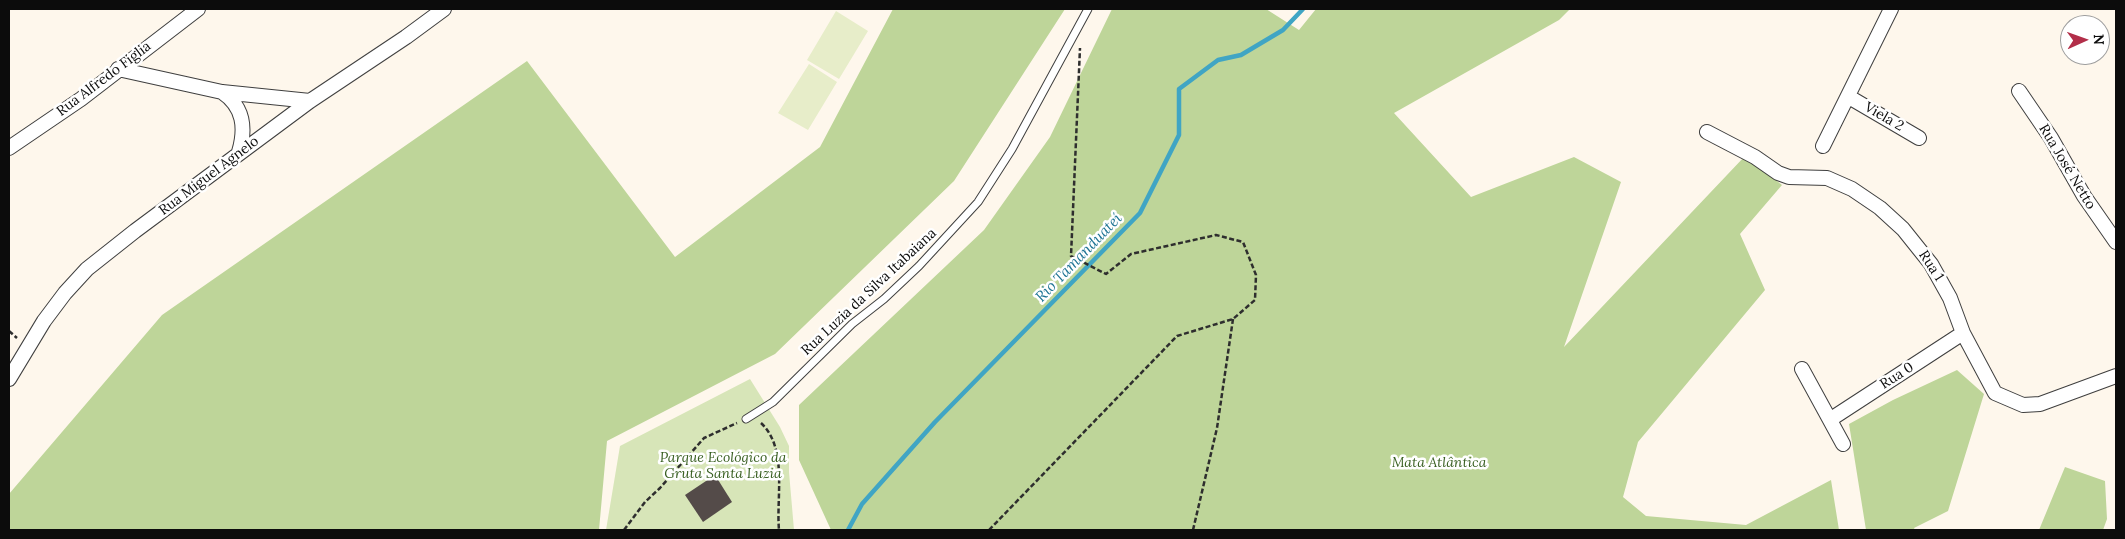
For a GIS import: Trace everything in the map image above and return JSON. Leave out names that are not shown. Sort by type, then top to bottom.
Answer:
[{"type":"street","name":"Rua Alfredo Figlia","points":[[9,148],[81,98],[198,9]]},
{"type":"street","name":"Rua Miguel Agnelo","points":[[9,379],[44,321],[65,292],[87,269],[239,152],[444,9]]},
{"type":"street","points":[[1823,146],[1849,97],[1891,9]]},
{"type":"street","points":[[118,69],[222,92],[310,101]]},
{"type":"street","name":"Rua José Netto","points":[[2019,91],[2051,138],[2084,196],[2116,242]]},
{"type":"street","points":[[222,92],[235,104],[243,120],[244,134],[239,152]]},
{"type":"street","name":"Viela 2","points":[[1849,97],[1919,138]]},
{"type":"street","name":"Rua 1","points":[[1707,132],[1755,157],[1778,173],[1789,177],[1827,178],[1852,189],[1880,208],[1903,230],[1931,264],[1950,298],[1963,333],[1995,393],[2023,405],[2040,404],[2116,376]]},
{"type":"street","name":"Rua 0","points":[[1830,419],[1963,333]]},
{"type":"street","points":[[1802,369],[1843,444]]},
{"type":"lane","name":"Rua Luzia da Silva Itabaiana","points":[[746,419],[773,402],[852,324],[919,266],[978,202],[1012,149],[1088,9]]},
{"type":"path","points":[[989,530],[1177,336],[1233,319],[1255,300],[1256,275],[1243,242],[1216,235],[1131,254],[1106,274],[1071,256],[1081,23]]},
{"type":"path","points":[[1192,530],[1217,428],[1233,319]]},
{"type":"path","points":[[624,530],[645,502],[660,488],[704,438],[746,419],[763,423],[776,450],[779,530]]},
{"type":"green space","points":[[893,9],[1065,9],[954,181],[775,354],[607,441],[599,530],[9,530],[9,494],[162,315],[527,61],[675,257],[820,147]]},
{"type":"green space","name":"Mata Atlântica","points":[[1112,9],[1266,9],[1299,30],[1316,9],[1570,9],[1559,20],[1394,113],[1471,197],[1574,157],[1621,182],[1564,347],[1745,156],[1782,185],[1740,234],[1765,290],[1638,442],[1623,497],[1646,516],[1746,525],[1831,480],[1839,530],[831,530],[799,460],[799,405],[984,230],[1050,137]]},
{"type":"green space","points":[[836,11],[868,31],[839,79],[807,60]]},
{"type":"green space","points":[[809,64],[837,82],[808,130],[778,113]]},
{"type":"green space","points":[[1957,370],[1984,394],[1948,511],[1914,528],[1915,530],[1866,530],[1849,424],[1893,400]]},
{"type":"green space","name":"Parque Ecológico da Gruta Santa Luzia","points":[[750,379],[780,427],[789,446],[789,472],[794,530],[606,530],[620,446]]},
{"type":"green space","points":[[2065,467],[2105,481],[2107,519],[2103,530],[2039,530]]},
{"type":"building","points":[[715,475],[732,502],[703,522],[685,495]]},
{"type":"waterway","name":"Rio Tamanduateí","points":[[848,530],[862,504],[935,422],[1140,213],[1179,135],[1179,89],[1218,60],[1241,55],[1283,30],[1303,9]]}]
